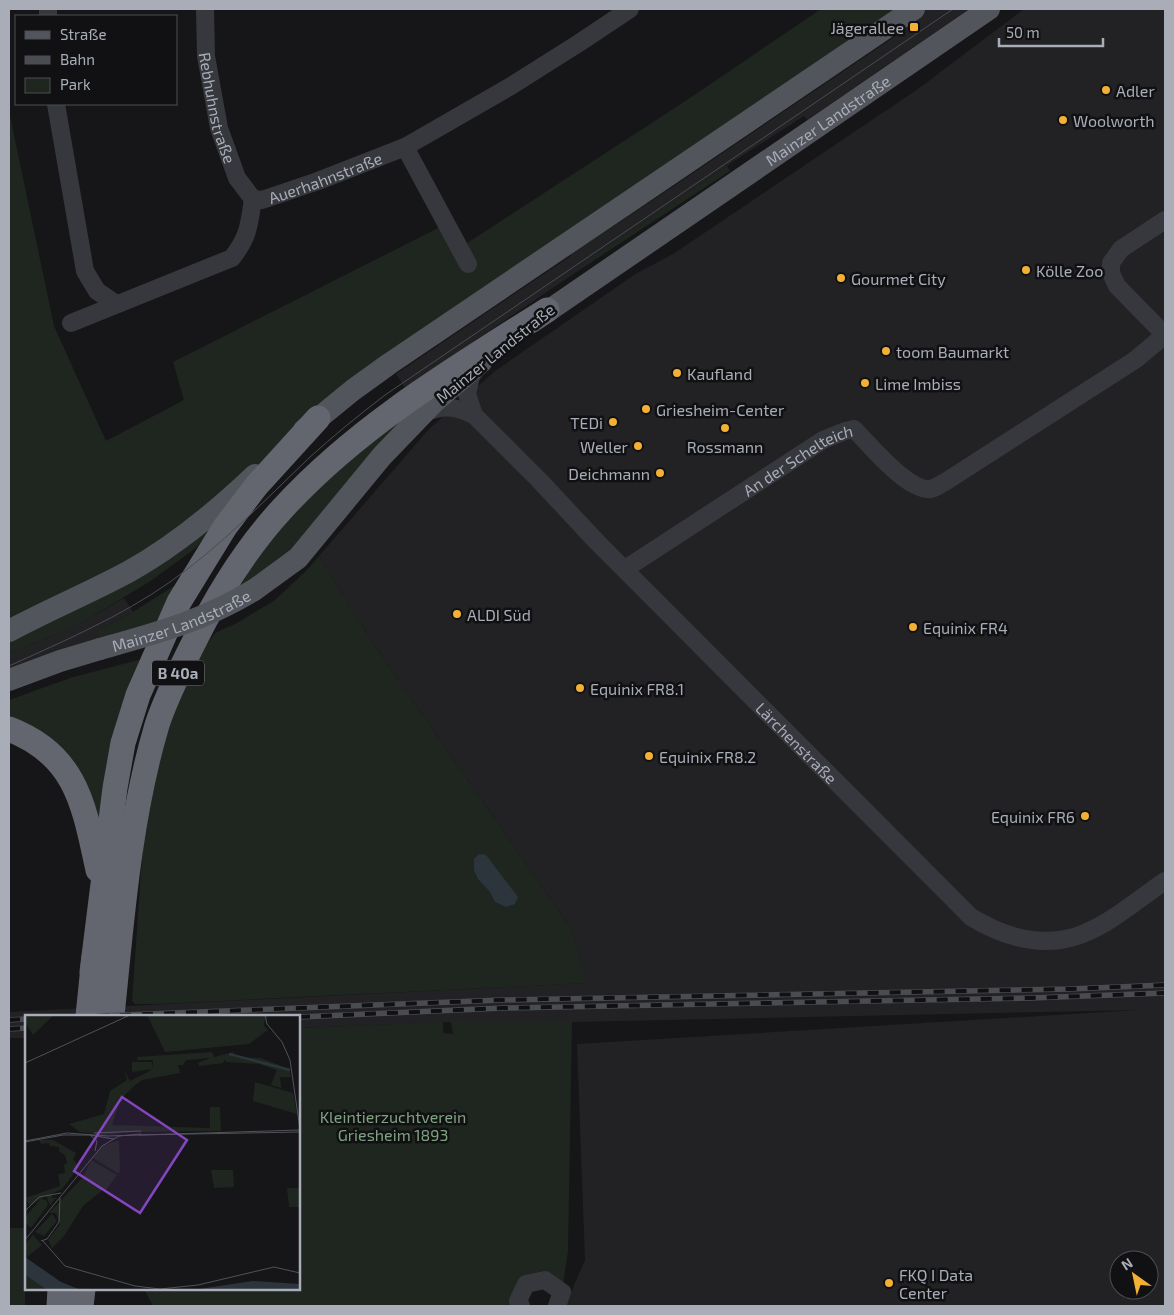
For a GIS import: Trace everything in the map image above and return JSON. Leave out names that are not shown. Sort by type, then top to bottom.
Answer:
[{"type":"highway","name":"B 40a","points":[[112,1015],[134,827],[144,777],[158,723],[178,674],[220,591],[251,546],[283,508],[329,463],[373,426],[422,390],[547,310]]},
{"type":"highway","name":"B 40a","points":[[88,1015],[115,788],[123,743],[138,695],[179,602],[225,527],[257,485],[318,418]]},
{"type":"highway","points":[[9,729],[23,734],[46,749],[62,765],[76,788],[86,814],[101,888],[92,972]]},
{"type":"highway","points":[[59,1306],[60,1290]]},
{"type":"highway","points":[[81,1306],[83,1290]]},
{"type":"main road","points":[[9,632],[128,572],[161,552],[198,526],[318,418],[353,390],[453,320],[914,9]]},
{"type":"main road","name":"Mainzer Landstraße","points":[[9,680],[100,649],[182,625],[229,605],[254,590],[298,558],[382,456],[423,413],[490,354],[547,310],[989,9]]},
{"type":"street","name":"Rebhuhnstraße","points":[[205,9],[206,56],[220,128],[237,178],[253,198]]},
{"type":"street","name":"Auerhahnstraße","points":[[71,323],[232,258],[242,245],[248,232],[253,198],[262,200],[318,181],[404,147],[511,86],[579,44],[630,9]]},
{"type":"street","points":[[56,105],[84,271],[97,291],[116,304]]},
{"type":"street","points":[[404,147],[468,264]]},
{"type":"street","points":[[1165,220],[1121,249],[1114,256],[1111,273],[1118,286],[1165,335]]},
{"type":"street","name":"An der Schelteich","points":[[625,569],[824,440],[844,431],[854,430],[902,478],[920,487],[930,489],[945,482],[1136,360],[1165,335]]},
{"type":"street","name":"Lärchenstraße","points":[[474,415],[467,394],[469,383],[477,369],[490,354]]},
{"type":"street","name":"Lärchenstraße","points":[[423,413],[435,408],[452,407],[474,415],[971,917],[989,928],[1008,936],[1054,940],[1073,937],[1110,919],[1165,881]]},
{"type":"street","points":[[521,1306],[518,1301],[526,1284],[545,1280],[562,1292],[557,1306]]},
{"type":"shaded area","points":[[924,9],[969,9],[807,120],[804,116],[737,159],[581,269],[405,388],[396,374],[900,33]]},
{"type":"shaded area","points":[[1024,9],[1165,9],[1165,1306],[565,1306],[585,1260],[577,1044],[1138,1010],[572,1022],[451,1022],[300,1028],[300,1015],[25,1015],[25,1038],[9,1038],[9,1012],[586,983],[572,930],[372,642],[319,556],[429,429],[495,371],[637,273],[673,254],[918,89]]},
{"type":"shaded area","points":[[124,598],[133,612],[97,631],[99,643],[9,671],[9,653],[50,637],[88,619]]},
{"type":"shaded area","points":[[479,854],[486,855],[518,897],[515,904],[506,907],[495,902],[490,892],[478,879],[474,870],[474,859]]},
{"type":"green space","points":[[821,9],[914,9],[507,284],[227,501],[9,631],[9,111],[54,326],[106,441],[184,400],[173,362],[454,220],[461,247],[687,100]]},
{"type":"green space","points":[[716,150],[719,154],[571,256],[570,253]]},
{"type":"green space","points":[[727,166],[730,171],[581,269],[579,267]]},
{"type":"green space","points":[[417,403],[290,552],[225,597],[316,487]]},
{"type":"green space","points":[[216,522],[196,548],[149,582],[88,619],[50,637],[9,653],[9,638]]},
{"type":"green space","points":[[319,556],[372,642],[572,930],[587,983],[159,1004],[135,1004],[132,1001],[144,828],[151,779],[185,675],[215,633],[237,623],[275,600]]},
{"type":"green space","points":[[177,584],[155,624],[98,640],[97,631],[133,612]]},
{"type":"green space","points":[[142,659],[99,831],[88,801],[9,720],[9,700],[70,678]]},
{"type":"green space","name":"Kleintierzuchtverein Griesheim 1893","points":[[443,1022],[443,1033],[453,1034],[451,1022],[572,1022],[568,1251],[562,1292],[526,1284],[521,1306],[153,1306],[145,1290],[300,1290],[300,1028]]},
{"type":"green space","points":[[9,1228],[25,1228],[25,1306],[9,1306]]},
{"type":"tram line","points":[[9,666],[112,617],[170,582],[225,538],[318,450],[385,395],[953,9]]},
{"type":"railway","points":[[123,1015],[502,1000],[1070,989],[1165,985]]},
{"type":"railway","points":[[300,1017],[503,1008],[1031,998],[1165,993]]},
{"type":"railway","points":[[9,1020],[25,1019]]},
{"type":"railway","points":[[9,1029],[25,1028]]},
{"type":"place","name":"Jägerallee","points":[[914,27]]},
{"type":"place","name":"Adler","points":[[1106,90]]},
{"type":"place","name":"Woolworth","points":[[1063,120]]},
{"type":"place","name":"Kölle Zoo","points":[[1026,270]]},
{"type":"place","name":"Gourmet City","points":[[841,278]]},
{"type":"place","name":"toom Baumarkt","points":[[886,351]]},
{"type":"place","name":"Kaufland","points":[[677,373]]},
{"type":"place","name":"Lime Imbiss","points":[[865,383]]},
{"type":"place","name":"Griesheim-Center","points":[[646,409]]},
{"type":"place","name":"TEDi","points":[[613,422]]},
{"type":"place","name":"Rossmann","points":[[725,428]]},
{"type":"place","name":"Weller","points":[[638,446]]},
{"type":"place","name":"Deichmann","points":[[660,473]]},
{"type":"place","name":"ALDI Süd","points":[[457,614]]},
{"type":"place","name":"Equinix FR4","points":[[913,627]]},
{"type":"place","name":"Equinix FR8.1","points":[[580,688]]},
{"type":"place","name":"Equinix FR8.2","points":[[649,756]]},
{"type":"place","name":"Equinix FR6","points":[[1085,816]]},
{"type":"place","name":"FKQ I Data Center","points":[[889,1283]]}]
